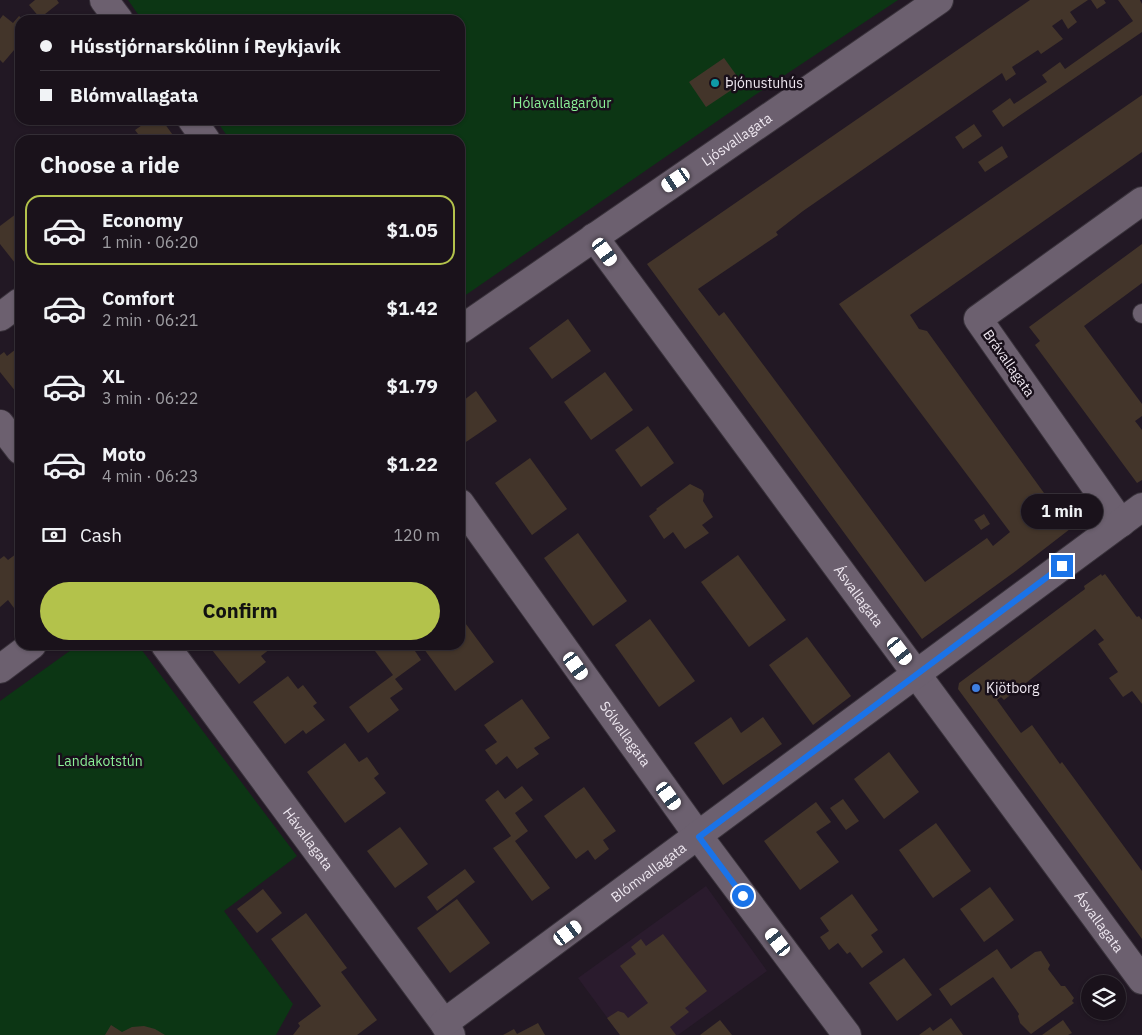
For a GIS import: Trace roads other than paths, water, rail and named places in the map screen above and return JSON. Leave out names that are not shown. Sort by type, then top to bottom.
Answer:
[{"type":"street","points":[[104,0],[115,15]]},
{"type":"street","name":"Ljósvallagata","points":[[465,327],[939,0]]},
{"type":"street","name":"Brávallagata","points":[[1132,515],[978,319],[1142,201]]},
{"type":"street","name":"Ásvallagata","points":[[594,237],[1142,980]]},
{"type":"street","points":[[0,317],[15,306]]},
{"type":"street","points":[[0,424],[15,444]]},
{"type":"street","name":"Sólvallagata","points":[[465,510],[699,837],[847,1035]]},
{"type":"street","name":"Blómvallagata","points":[[447,1029],[699,837],[1132,515]]},
{"type":"street","points":[[0,669],[25,650]]},
{"type":"street","name":"Hávallagata","points":[[169,650],[447,1029]]},
{"type":"place","name":"Þjónustuhús","points":[[715,83]]},
{"type":"place","name":"Kjötborg","points":[[976,688]]},
{"type":"park label","name":"Hólavallagarður","points":[[562,103]]},
{"type":"park label","name":"Landakotstún","points":[[100,761]]}]
